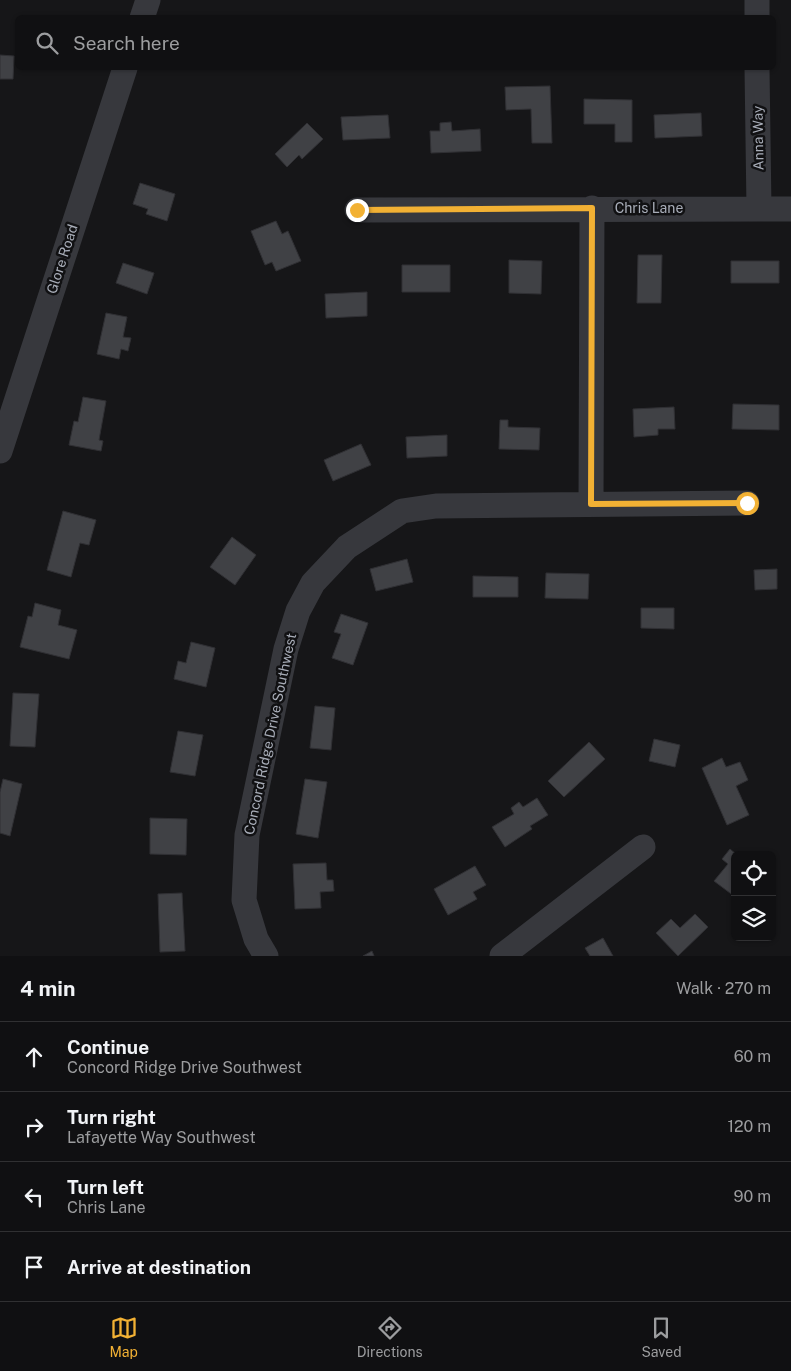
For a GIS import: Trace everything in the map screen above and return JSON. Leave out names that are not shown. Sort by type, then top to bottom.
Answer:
[{"type":"street","points":[[143,15],[148,0]]},
{"type":"street","points":[[756,0],[757,15]]},
{"type":"street","name":"Glore Road","points":[[0,451],[124,70]]},
{"type":"street","name":"Anna Way","points":[[757,70],[759,209]]},
{"type":"street","points":[[591,504],[592,208]]},
{"type":"street","name":"Chris Lane","points":[[357,210],[791,209]]},
{"type":"street","name":"Concord Ridge Drive Southwest","points":[[266,956],[256,939],[244,900],[247,835],[286,649],[298,611],[312,583],[347,547],[402,511],[436,506],[747,503]]},
{"type":"street","points":[[502,956],[529,948],[644,847]]},
{"type":"building","points":[[0,55],[14,56],[13,79],[0,79]]},
{"type":"building","points":[[550,86],[552,143],[532,143],[531,109],[506,110],[505,87]]},
{"type":"building","points":[[584,99],[632,100],[632,142],[615,142],[615,124],[584,124]]},
{"type":"building","points":[[701,113],[702,136],[655,138],[654,115]]},
{"type":"building","points":[[388,115],[390,138],[343,140],[341,117]]},
{"type":"building","points":[[451,122],[452,131],[480,129],[481,151],[431,153],[430,131],[440,131],[440,123]]},
{"type":"building","points":[[307,123],[323,139],[302,159],[299,155],[287,167],[275,154]]},
{"type":"building","points":[[140,183],[175,194],[167,221],[146,214],[148,209],[133,204]]},
{"type":"building","points":[[276,221],[282,234],[288,231],[301,261],[276,271],[272,262],[265,265],[251,231]]},
{"type":"building","points":[[638,255],[662,255],[661,303],[637,303]]},
{"type":"building","points":[[509,260],[542,261],[541,294],[509,293]]},
{"type":"building","points":[[731,261],[779,261],[779,283],[731,283]]},
{"type":"building","points":[[123,263],[154,273],[147,294],[116,283]]},
{"type":"building","points":[[402,265],[450,265],[450,292],[402,292]]},
{"type":"building","points":[[367,292],[367,316],[326,318],[325,294]]},
{"type":"building","points":[[106,313],[127,317],[123,337],[131,338],[128,351],[121,349],[119,359],[97,354]]},
{"type":"building","points":[[83,397],[106,401],[99,440],[103,441],[101,451],[69,445],[74,421],[78,422]]},
{"type":"building","points":[[733,404],[779,405],[779,430],[732,429]]},
{"type":"building","points":[[674,407],[675,429],[658,429],[658,435],[634,437],[633,409]]},
{"type":"building","points":[[500,420],[508,420],[508,427],[540,428],[539,450],[499,449]]},
{"type":"building","points":[[447,435],[447,456],[407,458],[406,437]]},
{"type":"building","points":[[361,444],[371,465],[333,481],[324,460]]},
{"type":"building","points":[[63,511],[96,520],[89,545],[80,543],[71,577],[47,570]]},
{"type":"building","points":[[232,537],[256,555],[235,585],[210,567]]},
{"type":"building","points":[[407,559],[413,582],[376,591],[370,569]]},
{"type":"building","points":[[777,569],[777,589],[755,590],[754,570]]},
{"type":"building","points":[[546,573],[589,574],[588,599],[545,598]]},
{"type":"building","points":[[473,576],[518,577],[518,597],[473,597]]},
{"type":"building","points":[[35,603],[61,610],[58,625],[77,630],[69,659],[20,647],[28,616],[32,617]]},
{"type":"building","points":[[641,608],[674,608],[674,629],[641,628]]},
{"type":"building","points":[[341,614],[368,623],[353,665],[332,658],[341,634],[334,632]]},
{"type":"building","points":[[191,642],[215,648],[206,687],[174,679],[178,661],[186,663]]},
{"type":"building","points":[[13,693],[39,694],[35,747],[10,746]]},
{"type":"building","points":[[315,706],[335,708],[331,750],[310,748]]},
{"type":"building","points":[[178,731],[203,735],[195,776],[170,772]]},
{"type":"building","points":[[654,739],[680,745],[675,767],[649,761]]},
{"type":"building","points":[[589,742],[605,759],[564,797],[548,781]]},
{"type":"building","points":[[722,758],[726,767],[740,762],[748,780],[736,786],[749,815],[727,825],[702,768]]},
{"type":"building","points":[[3,779],[22,784],[10,836],[0,833],[0,792]]},
{"type":"building","points":[[305,779],[327,782],[318,838],[296,834]]},
{"type":"building","points":[[537,798],[548,815],[530,826],[532,829],[505,847],[492,827],[514,814],[511,808],[519,802],[523,807]]},
{"type":"building","points":[[150,818],[187,819],[186,855],[150,854]]},
{"type":"building","points":[[730,849],[732,851],[731,894],[714,881],[728,864],[722,859]]},
{"type":"building","points":[[326,863],[327,880],[333,880],[334,891],[320,892],[321,908],[295,909],[293,864]]},
{"type":"building","points":[[475,866],[486,885],[473,892],[477,899],[448,915],[434,889]]},
{"type":"building","points":[[182,893],[185,951],[160,952],[158,894]]},
{"type":"building","points":[[695,914],[708,927],[678,956],[656,933],[671,919],[680,928]]},
{"type":"building","points":[[603,938],[613,956],[590,956],[585,948]]},
{"type":"building","points":[[372,951],[374,956],[363,956]]},
{"type":"route","points":[[357,210],[592,208],[591,504],[747,503]]}]
